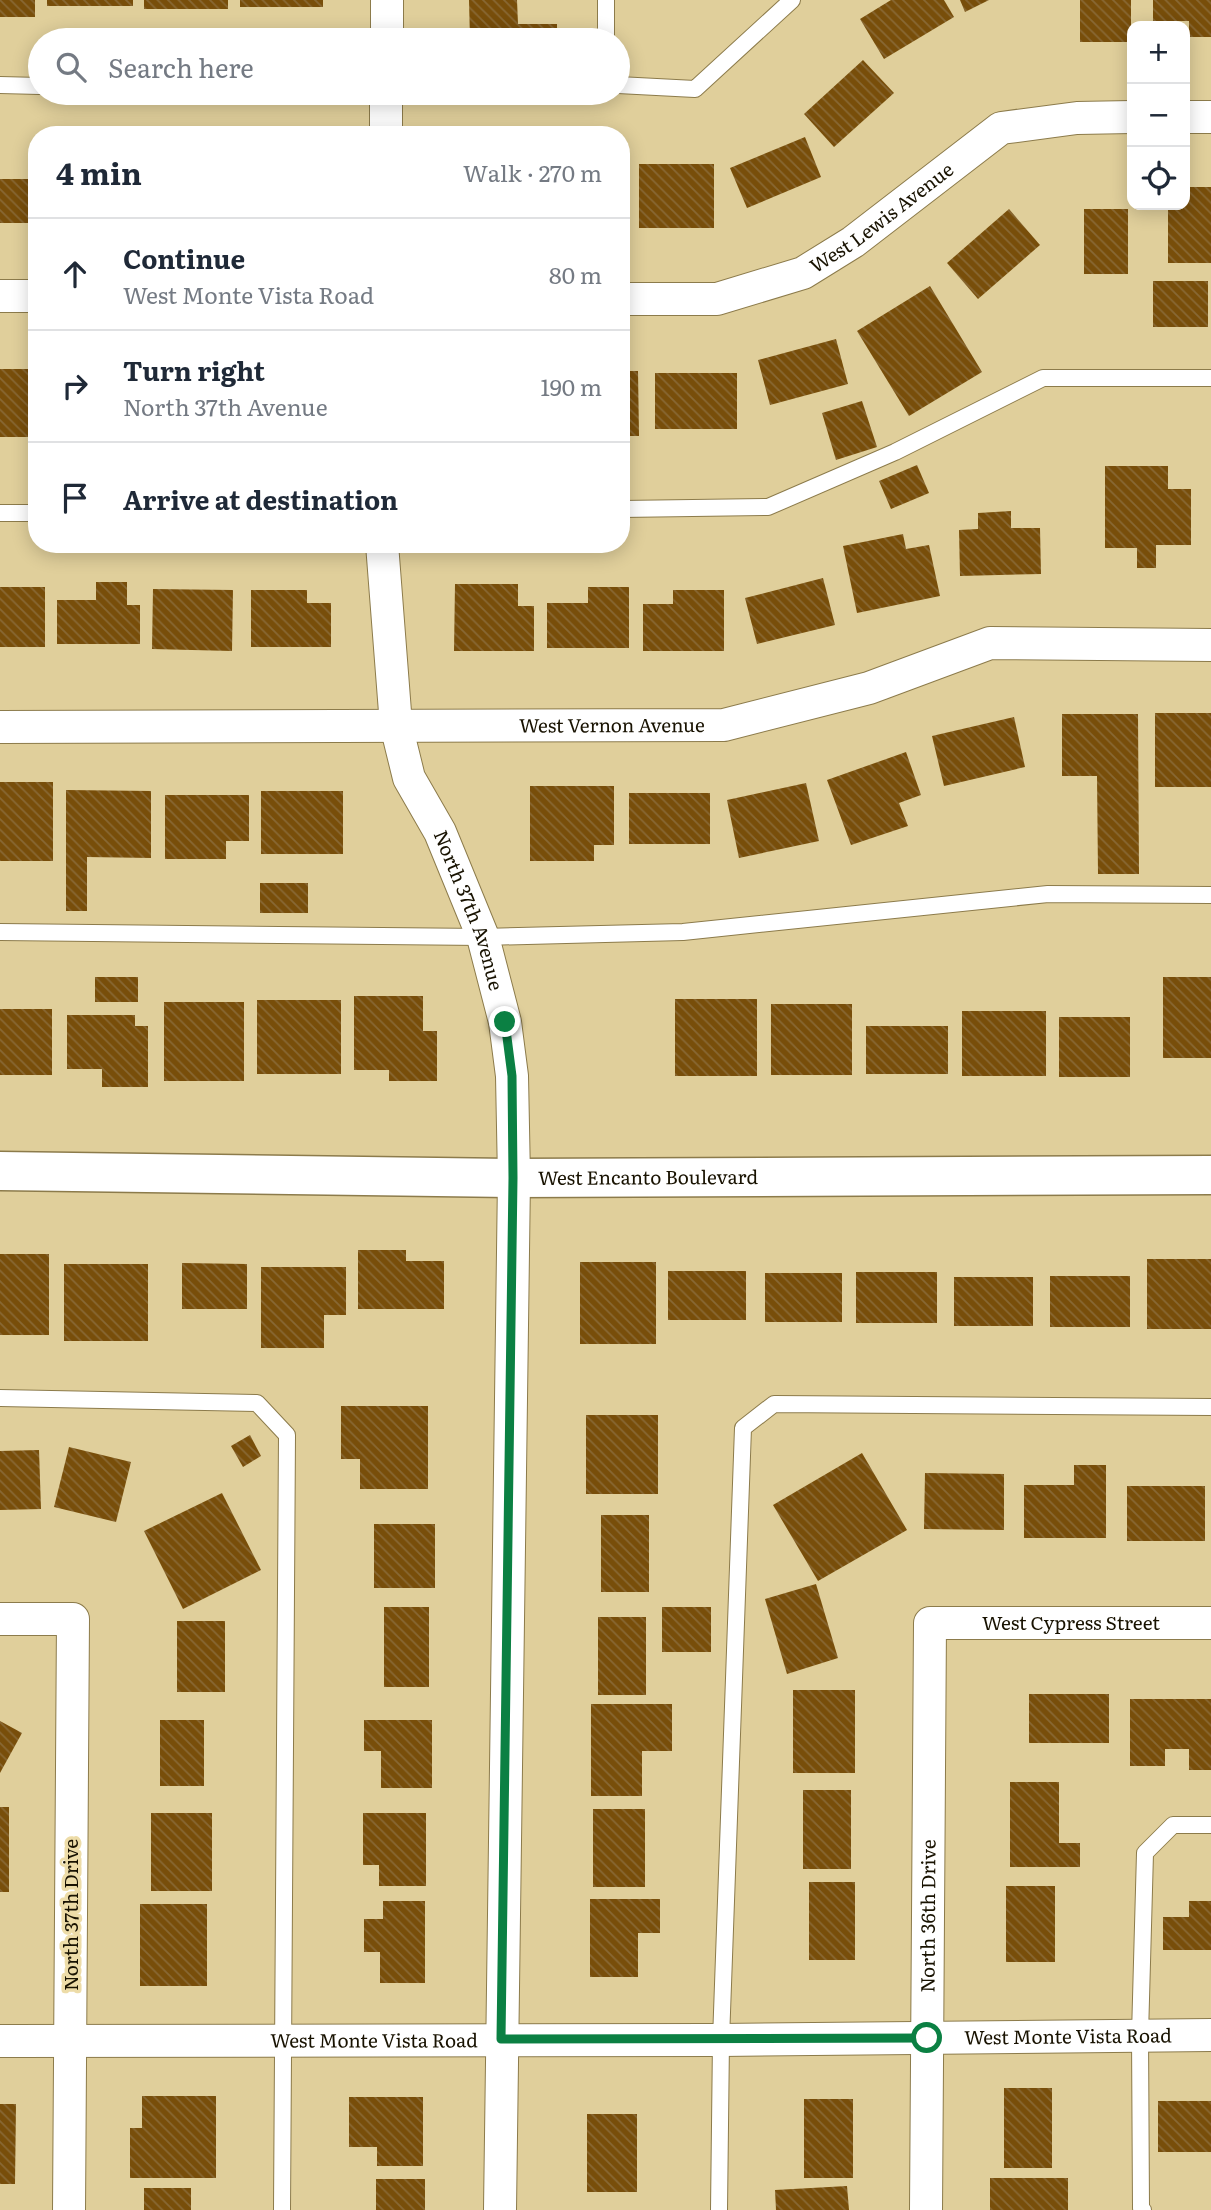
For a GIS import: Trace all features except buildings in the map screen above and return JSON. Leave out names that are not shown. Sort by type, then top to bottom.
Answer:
[{"type":"street","points":[[387,0],[387,28]]},
{"type":"street","points":[[386,105],[386,126]]},
{"type":"street","name":"West Lewis Avenue","points":[[630,299],[717,299],[803,273],[853,242],[1001,128],[1077,118],[1127,117]]},
{"type":"street","points":[[1190,117],[1211,117]]},
{"type":"street","points":[[0,296],[28,296]]},
{"type":"street","name":"North 37th Avenue","points":[[383,553],[396,725],[409,778],[440,832],[483,937],[505,1022],[512,1076],[500,2210]]},
{"type":"street","name":"West Vernon Avenue","points":[[0,727],[724,725],[869,688],[990,643],[1211,645]]},
{"type":"street","name":"West Encanto Boulevard","points":[[0,1171],[513,1178],[1211,1175]]},
{"type":"street","name":"North 37th Drive","points":[[0,1619],[73,1619],[69,2210]]},
{"type":"street","name":"West Cypress Street","points":[[929,1623],[1211,1623]]},
{"type":"street","name":"North 36th Drive","points":[[926,2210],[929,1623]]},
{"type":"street","name":"West Monte Vista Road","points":[[0,2041],[720,2040],[1211,2035]]},
{"type":"lane","points":[[606,0],[606,28]]},
{"type":"lane","points":[[630,86],[695,89],[792,0]]},
{"type":"lane","points":[[0,85],[28,86]]},
{"type":"lane","points":[[630,509],[768,507],[895,452],[1043,377],[1211,377]]},
{"type":"lane","points":[[0,513],[28,513]]},
{"type":"lane","points":[[0,932],[483,937],[683,932],[1048,894],[1211,895]]},
{"type":"lane","points":[[0,1398],[257,1403],[287,1435],[282,2210]]},
{"type":"lane","points":[[719,2210],[720,2040],[743,1428],[775,1405],[1211,1407]]},
{"type":"lane","points":[[1143,2210],[1140,2035],[1145,1853],[1173,1825],[1211,1825]]},
{"type":"route","points":[[505,1022],[512,1076],[513,1178],[501,2039],[927,2038]]}]
